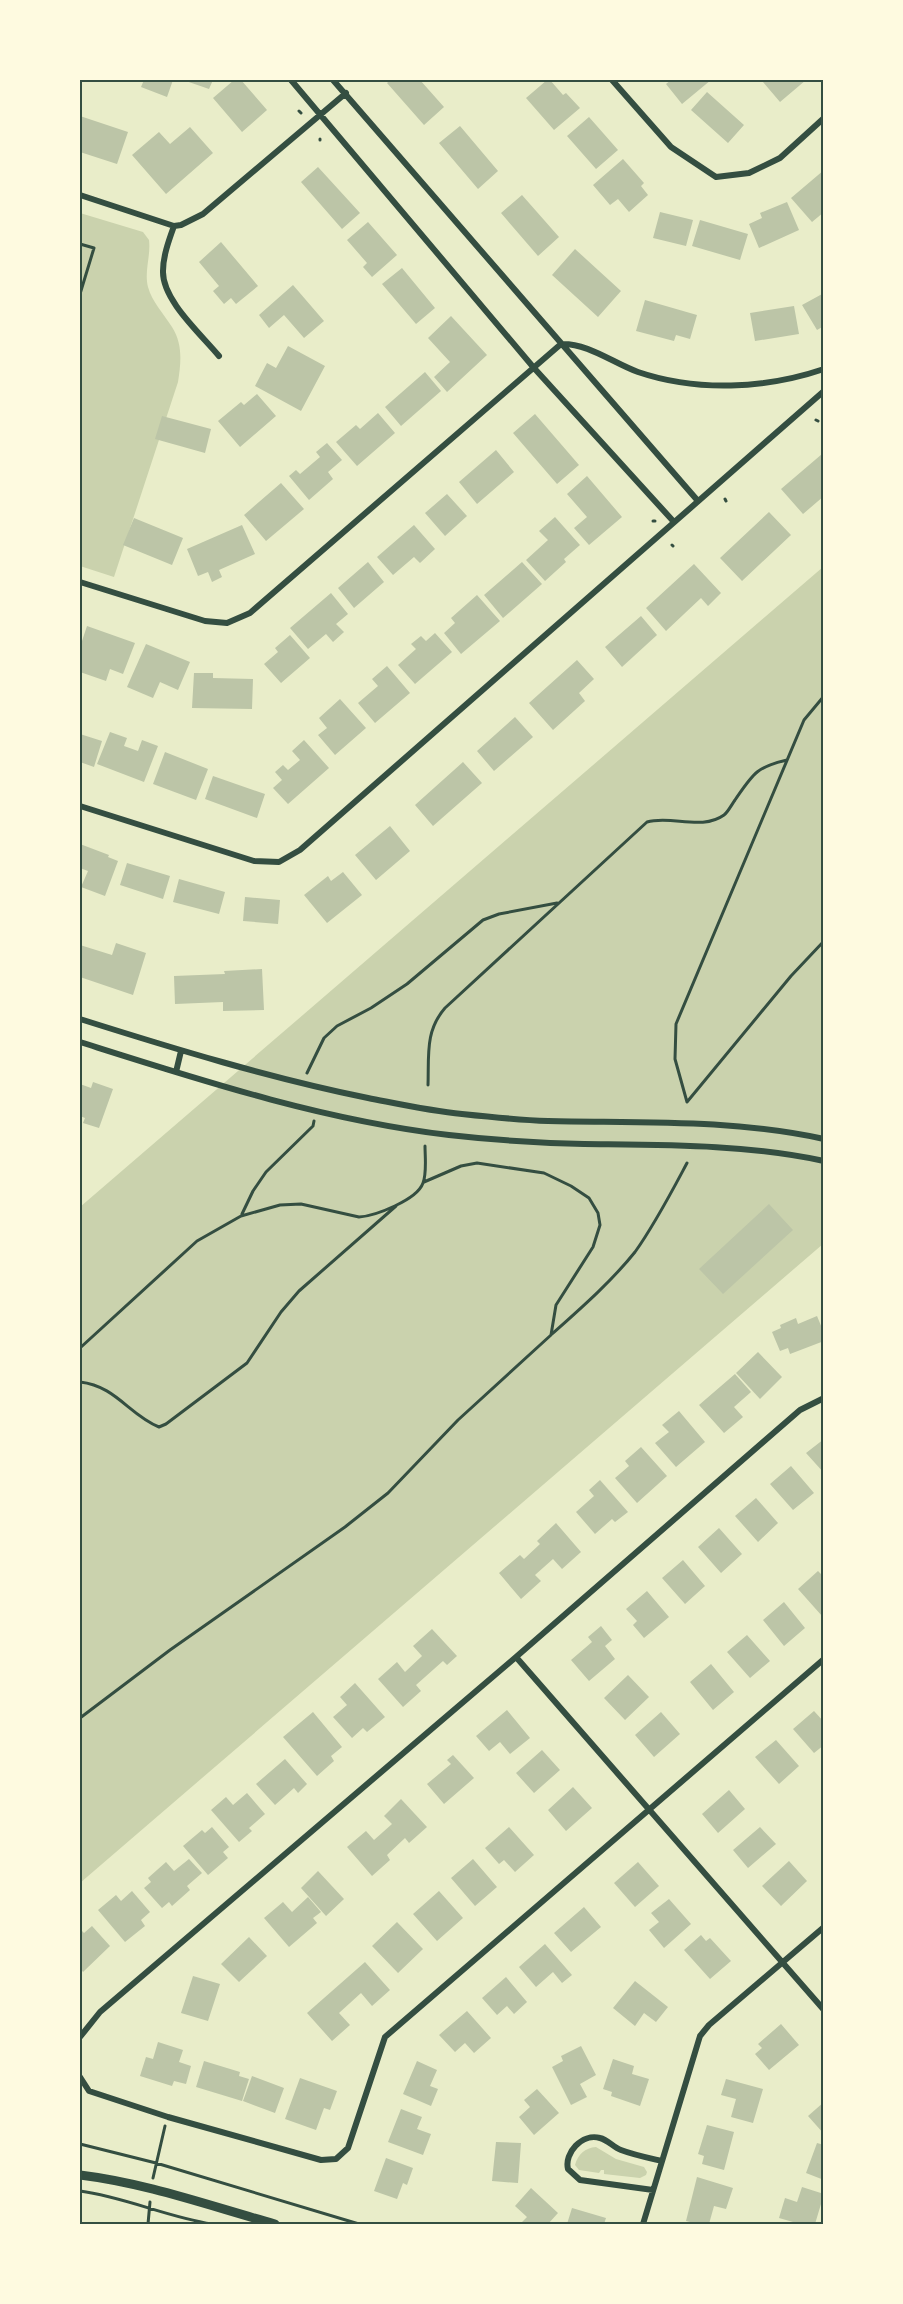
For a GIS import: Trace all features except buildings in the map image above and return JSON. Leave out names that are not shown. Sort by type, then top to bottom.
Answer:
[{"type":"street","points":[[291,80],[534,368],[674,522]]},
{"type":"street","points":[[333,80],[698,501]]},
{"type":"street","points":[[612,80],[671,147],[716,177],[749,173],[780,158],[824,118]]},
{"type":"street","points":[[80,195],[174,226],[181,225],[203,214],[346,93]]},
{"type":"street","points":[[174,226],[162,272],[169,296],[219,356]]},
{"type":"street","points":[[80,582],[205,621],[227,623],[250,613],[561,344],[575,343],[638,372],[673,381],[720,386],[767,383],[824,369]]},
{"type":"street","points":[[80,806],[254,861],[279,862],[300,850],[824,391]]},
{"type":"street","points":[[80,1018],[182,1051],[308,1086],[438,1111],[545,1121],[687,1122],[750,1126],[824,1139]]},
{"type":"street","points":[[80,1042],[228,1088],[348,1118],[448,1135],[582,1144],[708,1146],[775,1152],[824,1161]]},
{"type":"street","points":[[176,1072],[182,1051]]},
{"type":"street","points":[[80,2037],[100,2012],[516,1657],[800,1410],[824,1398]]},
{"type":"street","points":[[516,1657],[824,2010]]},
{"type":"street","points":[[80,2077],[89,2091],[168,2117],[321,2160],[336,2159],[348,2148],[385,2037],[824,1659]]},
{"type":"street","points":[[643,2224],[700,2036],[709,2025],[824,1927]]},
{"type":"street","points":[[653,2190],[580,2180],[568,2169],[567,2158],[569,2152],[592,2137],[620,2150],[662,2161]]},
{"type":"street","points":[[80,2175],[166,2192],[275,2224]]},
{"type":"path","points":[[80,244],[94,248],[80,294]]},
{"type":"path","points":[[824,696],[804,720],[676,1024],[675,1059],[687,1102],[791,976],[824,941]]},
{"type":"path","points":[[428,1085],[430,1036],[434,1020],[647,822],[658,819],[706,822],[724,815],[753,774],[766,765],[788,760]]},
{"type":"path","points":[[306,1073],[324,1038],[337,1026],[371,1008],[407,984],[483,920],[499,914],[559,903]]},
{"type":"path","points":[[241,1216],[253,1191],[266,1172],[313,1125]]},
{"type":"path","points":[[80,1382],[91,1383],[122,1400],[144,1421],[159,1427],[166,1425],[247,1363],[281,1312],[299,1291],[420,1189],[424,1182],[425,1146]]},
{"type":"path","points":[[424,1182],[461,1166],[477,1163],[544,1173],[589,1198],[598,1213],[600,1225],[593,1247],[556,1305],[551,1335]]},
{"type":"path","points":[[80,1718],[180,1643],[345,1527],[388,1493],[458,1420],[586,1303],[634,1253],[664,1207],[687,1163]]},
{"type":"path","points":[[80,1348],[197,1241],[241,1216],[280,1205],[301,1204],[359,1217],[368,1216],[402,1202]]},
{"type":"path","points":[[153,2176],[165,2128]]},
{"type":"path","points":[[80,2144],[156,2163],[359,2224]]},
{"type":"path","points":[[80,2191],[117,2198],[150,2210],[212,2224]]},
{"type":"path","points":[[148,2224],[150,2203]]},
{"type":"green space","points":[[80,213],[143,232],[149,240],[148,287],[155,303],[176,333],[180,354],[178,382],[114,577],[80,566]]},
{"type":"green space","points":[[823,567],[823,1244],[80,1883],[80,1207]]},
{"type":"green space","points":[[596,2147],[616,2159],[644,2167],[646,2175],[640,2178],[604,2174],[604,2170],[599,2173],[579,2170],[575,2165],[580,2155],[585,2150]]}]
